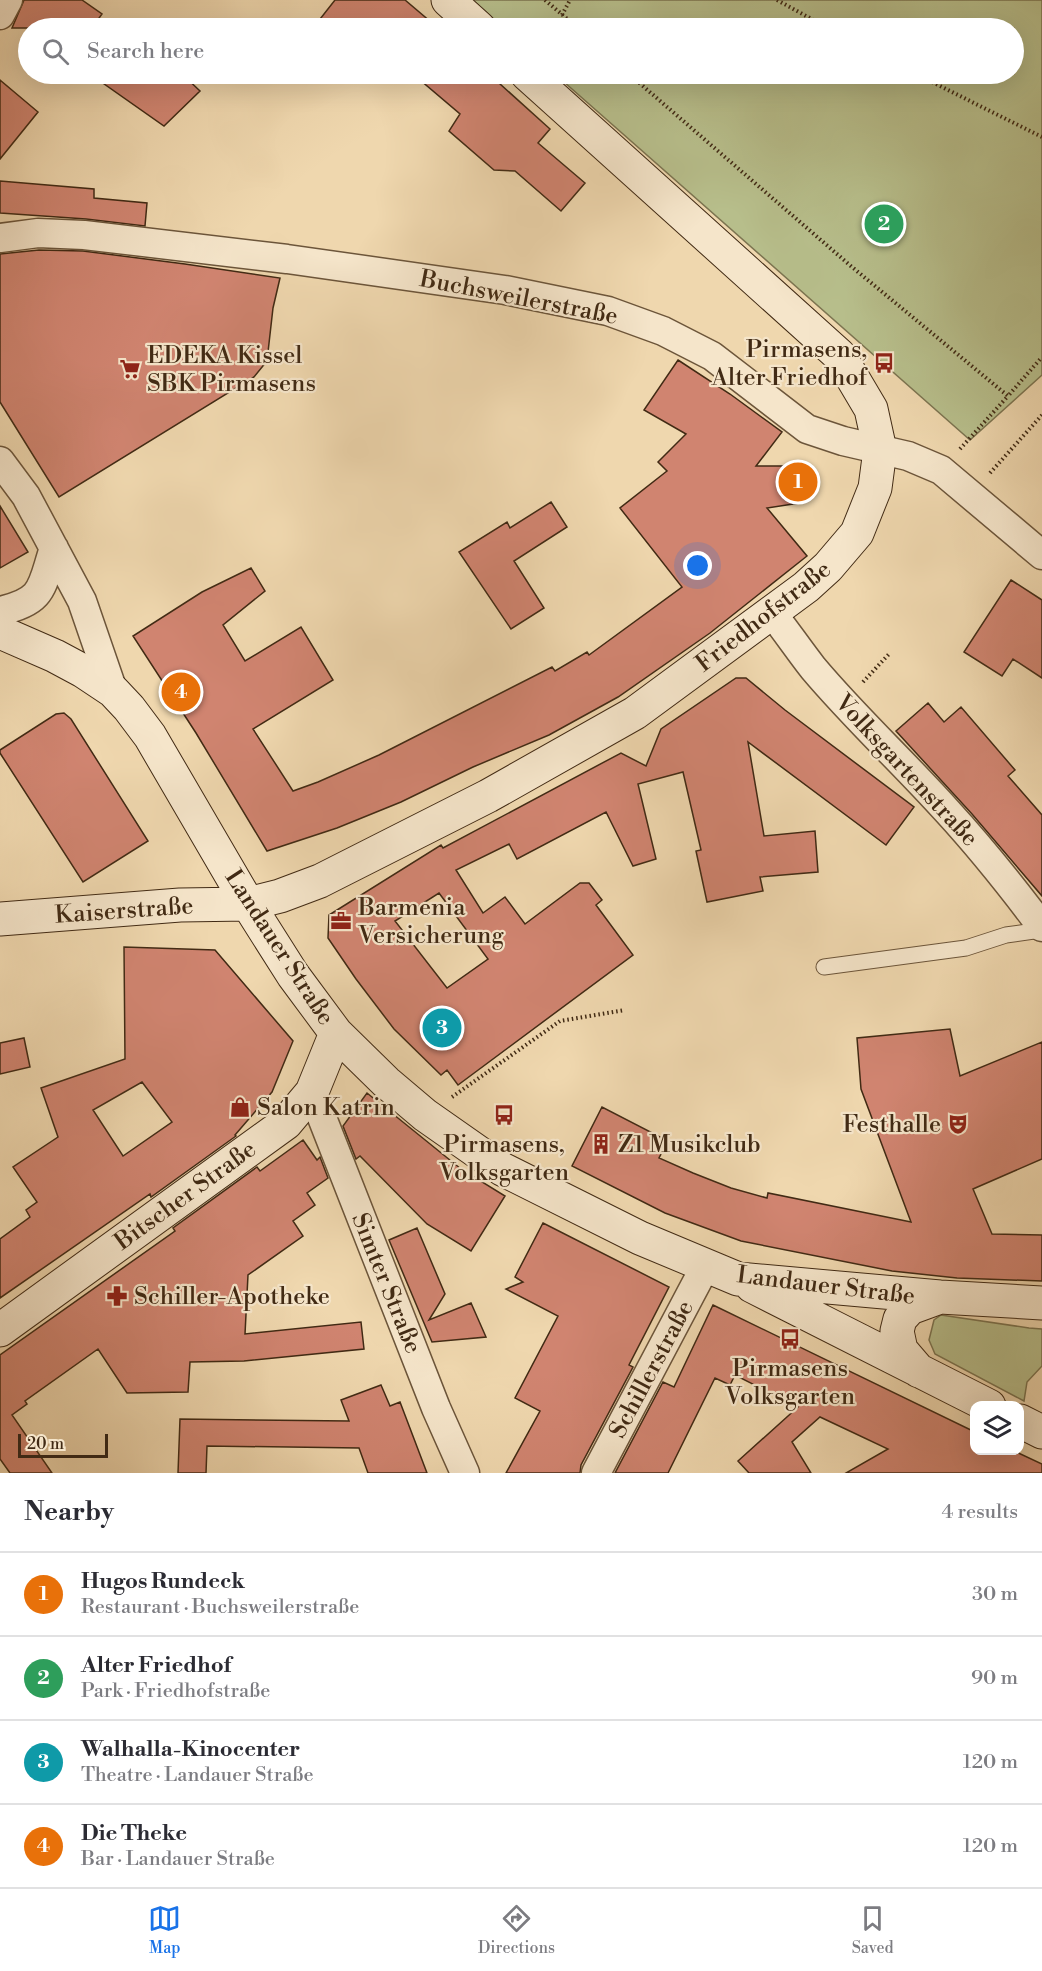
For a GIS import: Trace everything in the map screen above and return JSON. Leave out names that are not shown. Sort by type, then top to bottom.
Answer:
[{"type":"main road","points":[[448,0],[468,18]]},
{"type":"main road","name":"Friedhofstraße","points":[[248,904],[280,896],[320,881],[488,796],[635,713],[772,613],[828,567],[857,533],[874,488],[880,450],[871,409],[839,355],[538,84]]},
{"type":"main road","name":"Landauer Straße","points":[[0,632],[83,671],[113,691],[129,708],[150,736],[248,904],[293,975],[336,1033],[386,1082],[425,1115],[502,1169],[640,1238],[738,1279],[940,1298],[1042,1303]]},
{"type":"main road","name":"Kaiserstraße","points":[[0,919],[180,905],[248,904]]},
{"type":"main road","name":"Bitscher Straße","points":[[0,1330],[286,1123],[312,1092],[336,1033]]},
{"type":"main road","points":[[738,1279],[979,1401]]},
{"type":"main road","points":[[921,1372],[901,1350],[897,1331],[900,1319],[910,1308],[940,1298]]},
{"type":"main road","points":[[1024,1423],[1042,1432]]},
{"type":"street","points":[[0,15],[8,0]]},
{"type":"street","name":"Buchsweilerstraße","points":[[0,238],[38,233],[84,235],[286,259],[505,290],[608,311],[663,331],[712,356],[807,429],[843,441],[908,456],[941,470],[1042,555]]},
{"type":"street","name":"Landauer Straße","points":[[0,460],[26,496],[82,601],[113,691]]},
{"type":"street","points":[[0,611],[20,606],[30,601],[40,591],[54,548]]},
{"type":"street","name":"Volksgartenstraße","points":[[772,613],[813,667],[844,702],[967,833],[1007,880],[1042,929]]},
{"type":"street","name":"Simter Straße","points":[[312,1092],[432,1398],[465,1473]]},
{"type":"street","name":"Schillerstraße","points":[[596,1473],[706,1265]]},
{"type":"lane","points":[[824,967],[966,948],[1006,935],[1042,929]]},
{"type":"path","points":[[545,0],[566,18]]},
{"type":"path","points":[[562,15],[570,0]]},
{"type":"path","points":[[777,0],[810,18]]},
{"type":"path","points":[[641,84],[852,267],[1008,396]]},
{"type":"path","points":[[936,84],[1042,137]]},
{"type":"path","points":[[941,470],[1042,357]]},
{"type":"path","points":[[971,494],[1042,415]]},
{"type":"path","points":[[844,702],[889,654]]},
{"type":"path","points":[[425,1115],[560,1021],[625,1010]]},
{"type":"green space","points":[[472,0],[1042,0],[1042,375],[970,440],[566,84],[1024,84],[1024,18],[493,18]]},
{"type":"green space","points":[[941,1315],[1042,1329],[1042,1366],[1027,1382],[1024,1401],[935,1354],[929,1340],[934,1320]]},
{"type":"building","points":[[24,0],[82,0],[102,14],[99,18],[18,18],[18,28],[12,28]]},
{"type":"building","points":[[335,0],[405,0],[426,18],[321,18]]},
{"type":"building","points":[[0,80],[38,112],[0,159]]},
{"type":"building","points":[[104,84],[193,84],[200,91],[164,126]]},
{"type":"building","points":[[425,84],[500,84],[550,129],[538,143],[585,183],[561,211],[515,171],[494,170],[449,131],[460,114]]},
{"type":"building","points":[[0,181],[94,189],[94,198],[147,203],[145,226],[0,213]]},
{"type":"building","name":"EDEKA Kissel SBK Pirmasens","points":[[39,250],[83,251],[280,278],[273,308],[267,361],[254,377],[59,497],[0,402],[0,254]]},
{"type":"building","points":[[678,360],[782,432],[756,466],[803,466],[816,478],[813,496],[806,502],[767,508],[807,556],[710,633],[618,697],[549,735],[473,767],[401,802],[337,828],[267,851],[196,733],[133,636],[202,592],[251,568],[265,591],[223,625],[245,661],[301,627],[333,680],[253,729],[293,791],[379,755],[552,667],[555,671],[587,652],[589,655],[682,587],[620,508],[667,471],[658,462],[686,434],[644,410]]},
{"type":"building","points":[[551,502],[567,527],[514,561],[544,608],[511,629],[459,552],[507,522],[510,528]]},
{"type":"building","points":[[0,506],[28,552],[0,568]]},
{"type":"building","points":[[1011,580],[1042,600],[1042,678],[1013,659],[1002,676],[964,652]]},
{"type":"building","points":[[736,678],[746,678],[914,807],[886,845],[748,742],[764,836],[815,831],[818,872],[760,877],[763,891],[707,902],[696,851],[701,850],[683,772],[638,784],[656,859],[633,866],[606,812],[517,859],[509,844],[456,870],[483,913],[505,897],[525,924],[580,883],[589,883],[602,900],[596,905],[633,955],[458,1085],[447,1070],[441,1075],[394,1029],[356,979],[328,938],[329,915],[441,845],[443,848],[621,753],[646,766],[661,729]],"holes":[[[439,893],[488,959],[447,988],[395,921]]]},
{"type":"building","points":[[928,703],[944,722],[961,707],[1015,770],[1008,776],[1042,815],[1042,896],[972,814],[896,731]]},
{"type":"building","points":[[64,713],[71,719],[148,841],[83,882],[0,753],[0,750],[56,714]]},
{"type":"building","points":[[124,947],[215,950],[293,1041],[272,1092],[236,1136],[151,1197],[150,1194],[0,1298],[0,1239],[30,1217],[26,1210],[37,1202],[13,1167],[58,1137],[41,1088],[125,1059]],"holes":[[[142,1082],[172,1122],[123,1156],[93,1110]]]},
{"type":"building","points":[[950,1029],[960,1076],[1042,1042],[1042,1159],[973,1189],[992,1234],[1042,1235],[1042,1281],[957,1278],[892,1271],[741,1241],[665,1213],[572,1166],[602,1107],[668,1141],[659,1158],[731,1188],[767,1198],[768,1193],[911,1222],[861,1089],[857,1038]]},
{"type":"building","points":[[24,1038],[30,1067],[0,1074],[0,1043]]},
{"type":"building","points":[[367,1093],[461,1169],[505,1196],[471,1251],[427,1224],[360,1156],[356,1159],[343,1126]]},
{"type":"building","points":[[303,1140],[317,1160],[320,1157],[328,1178],[307,1193],[315,1205],[293,1221],[303,1236],[248,1275],[245,1334],[361,1322],[364,1349],[244,1361],[190,1362],[188,1392],[127,1393],[98,1349],[25,1401],[27,1404],[12,1415],[52,1473],[10,1473],[0,1459],[0,1355],[175,1231],[173,1228],[257,1167],[260,1171]]},
{"type":"building","points":[[543,1223],[669,1287],[629,1365],[633,1367],[581,1465],[580,1473],[506,1473],[540,1411],[515,1398],[558,1316],[506,1289],[523,1282],[515,1277]]},
{"type":"building","points":[[417,1228],[445,1294],[429,1320],[471,1303],[486,1337],[432,1342],[389,1240]]},
{"type":"building","points":[[713,1305],[970,1430],[970,1455],[1023,1455],[1042,1464],[1042,1473],[846,1473],[888,1449],[820,1417],[792,1442],[811,1473],[749,1473],[738,1461],[798,1407],[735,1375],[730,1385],[715,1378],[668,1473],[615,1473],[663,1382],[674,1387]]},
{"type":"building","points":[[381,1385],[390,1406],[400,1402],[427,1473],[368,1473],[359,1448],[207,1446],[206,1473],[178,1473],[180,1419],[349,1421],[341,1400]]},
{"type":"place","name":"Alter Friedhof","points":[[884,224]]},
{"type":"place","name":"Pirmasens, Alter Friedhof","points":[[884,363]]},
{"type":"place","name":"EDEKA Kissel SBK Pirmasens","points":[[130,369]]},
{"type":"place","name":"Hugos Rundeck","points":[[798,482]]},
{"type":"place","name":"Die Theke","points":[[181,692]]},
{"type":"place","name":"Barmenia Versicherung","points":[[341,921]]},
{"type":"place","name":"Walhalla-Kinocenter","points":[[442,1028]]},
{"type":"place","name":"Salon Katrin","points":[[240,1107]]},
{"type":"place","name":"Pirmasens, Volksgarten","points":[[504,1115]]},
{"type":"place","name":"Festhalle","points":[[958,1124]]},
{"type":"place","name":"Z1 Musikclub","points":[[601,1144]]},
{"type":"place","name":"Schiller-Apotheke","points":[[117,1296]]},
{"type":"place","name":"Pirmasens Volksgarten","points":[[790,1339]]}]
